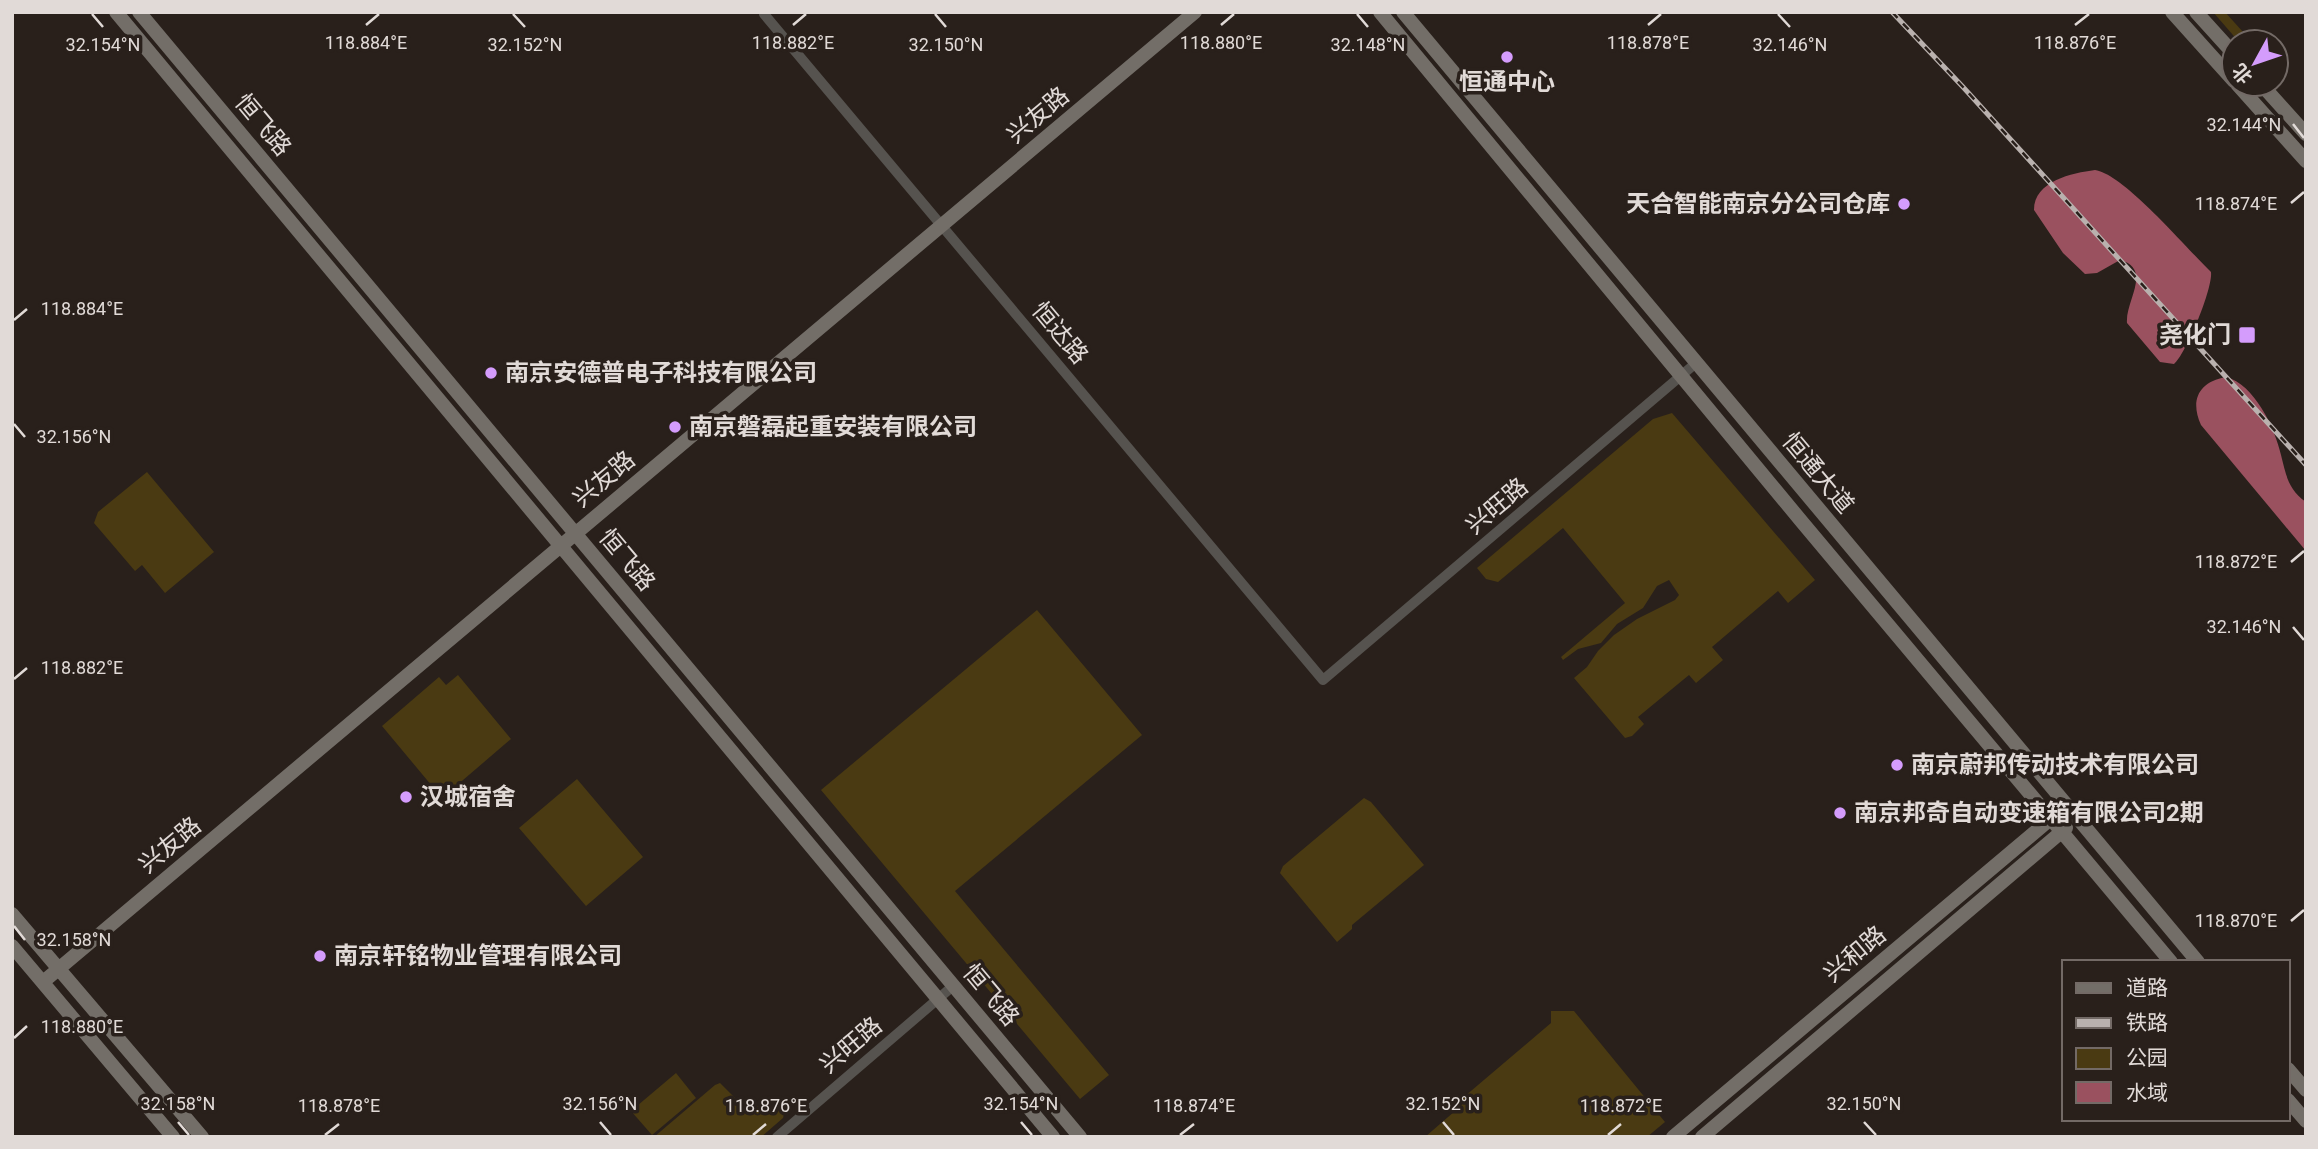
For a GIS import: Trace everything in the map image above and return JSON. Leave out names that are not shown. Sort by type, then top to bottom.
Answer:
[{"type":"main road","name":"恒飞路","points":[[117,12],[1053,1137]]},
{"type":"main road","name":"恒飞路","points":[[139,12],[1080,1137]]},
{"type":"main road","name":"兴友路","points":[[43,982],[1195,12]]},
{"type":"main road","name":"恒通大道","points":[[1380,12],[2169,960]]},
{"type":"main road","name":"恒通大道","points":[[1403,12],[2196,960]]},
{"type":"main road","points":[[2172,12],[2220,66]]},
{"type":"main road","points":[[2196,12],[2220,39]]},
{"type":"main road","points":[[2249,98],[2306,161]]},
{"type":"main road","points":[[2273,98],[2306,134]]},
{"type":"main road","name":"兴和路","points":[[1673,1137],[2067,805]]},
{"type":"main road","name":"兴和路","points":[[1705,1136],[2078,818]]},
{"type":"main road","points":[[12,914],[202,1137]]},
{"type":"main road","points":[[12,946],[173,1137]]},
{"type":"main road","points":[[2290,1071],[2306,1090]]},
{"type":"main road","points":[[2290,1102],[2306,1121]]},
{"type":"main road","points":[[1694,1119],[1705,1136]]},
{"type":"street","name":"恒达路","points":[[764,14],[1323,680]]},
{"type":"street","name":"兴旺路","points":[[1323,680],[1696,363]]},
{"type":"street","name":"兴旺路","points":[[777,1137],[953,986]]},
{"type":"green space","points":[[2213,12],[2225,12],[2239,28],[2227,28]]},
{"type":"green space","points":[[1672,413],[1815,580],[1788,603],[1778,591],[1712,647],[1723,660],[1696,683],[1689,675],[1638,717],[1644,724],[1632,736],[1625,738],[1574,678],[1614,635],[1637,619],[1675,600],[1679,595],[1669,580],[1657,586],[1643,608],[1617,624],[1601,643],[1578,649],[1563,660],[1561,657],[1625,603],[1563,528],[1498,582],[1486,579],[1477,568],[1653,419]]},
{"type":"green space","points":[[147,472],[214,552],[165,593],[142,565],[135,571],[94,523],[98,512]]},
{"type":"green space","points":[[1037,610],[1142,735],[955,891],[1109,1075],[1080,1099],[821,790]]},
{"type":"green space","points":[[458,675],[511,739],[442,798],[382,726],[439,677],[446,685]]},
{"type":"green space","points":[[577,779],[643,857],[586,906],[519,828]]},
{"type":"green space","points":[[1364,798],[1371,802],[1424,865],[1352,925],[1352,929],[1337,942],[1280,873],[1283,866]]},
{"type":"green space","points":[[1551,1011],[1574,1011],[1665,1122],[1647,1137],[1425,1137],[1455,1111],[1458,1102],[1551,1023]]},
{"type":"green space","points":[[676,1073],[696,1098],[652,1135],[631,1111]]},
{"type":"green space","points":[[720,1083],[740,1103],[777,1109],[784,1114],[783,1118],[761,1137],[654,1137],[715,1085]]},
{"type":"water","points":[[2095,170],[2122,184],[2138,198],[2211,272],[2208,292],[2198,320],[2174,364],[2160,362],[2127,323],[2136,278],[2130,264],[2120,260],[2097,273],[2085,274],[2063,253],[2034,210],[2040,192],[2047,185],[2066,176]]},
{"type":"water","points":[[2226,377],[2246,388],[2262,408],[2274,432],[2289,481],[2295,492],[2306,502],[2306,551],[2201,425],[2196,408],[2199,394],[2209,383]]},
{"type":"railway","points":[[1892,12],[2306,465]]},
{"type":"place","name":"恒通中心","points":[[1507,57]]},
{"type":"place","name":"天合智能南京分公司仓库","points":[[1904,204]]},
{"type":"place","name":"尧化门","points":[[2247,335]]},
{"type":"place","name":"南京安德普电子科技有限公司","points":[[491,373]]},
{"type":"place","name":"南京磐磊起重安装有限公司","points":[[675,427]]},
{"type":"place","name":"南京蔚邦传动技术有限公司","points":[[1897,765]]},
{"type":"place","name":"汉城宿舍","points":[[406,797]]},
{"type":"place","name":"南京邦奇自动变速箱有限公司2期","points":[[1840,813]]},
{"type":"place","name":"南京轩铭物业管理有限公司","points":[[320,956]]}]
